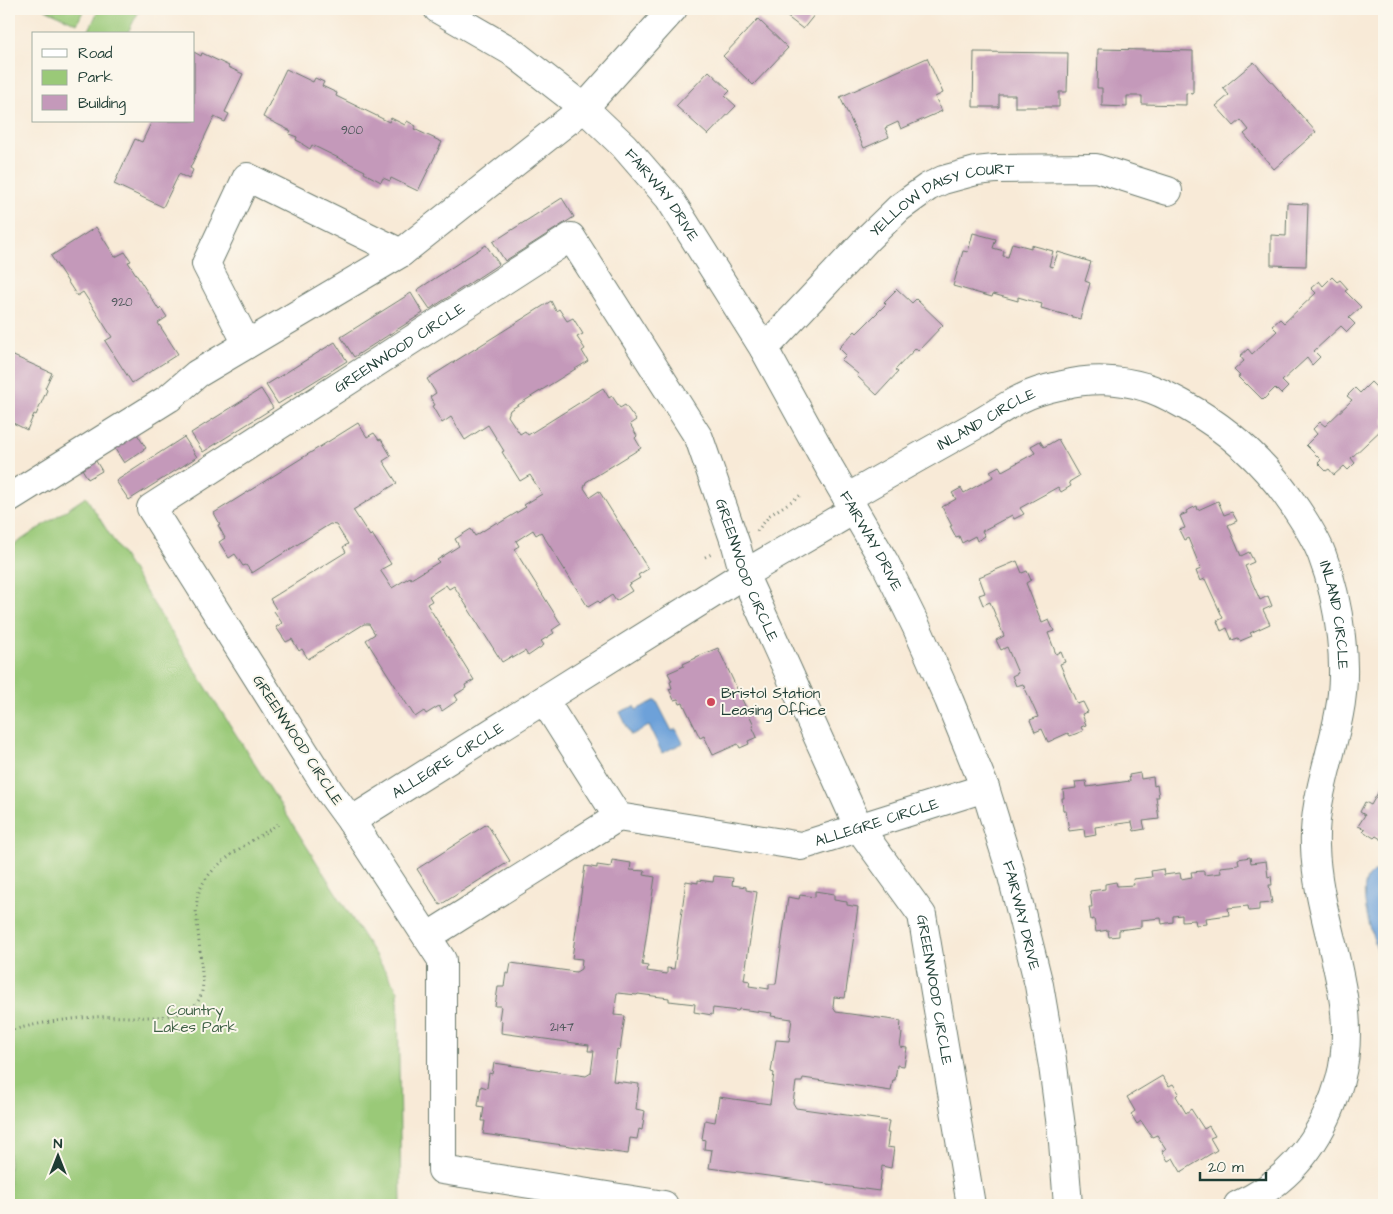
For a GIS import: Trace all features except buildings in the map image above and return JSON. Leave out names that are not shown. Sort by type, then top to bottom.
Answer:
[{"type":"street","name":"FAIRWAY DRIVE","points":[[438,9],[511,50],[584,108],[624,146],[669,198],[764,349],[885,563],[949,700],[985,788],[1011,872],[1039,985],[1063,1142],[1068,1205]]},
{"type":"street","points":[[12,491],[169,398],[197,374],[401,253],[584,108],[673,9]]},
{"type":"street","name":"YELLOW DAISY COURT","points":[[764,349],[868,238],[899,208],[928,187],[943,180],[976,171],[995,169],[1096,168],[1168,191]]},
{"type":"street","points":[[247,344],[206,264],[247,177],[401,253]]},
{"type":"street","name":"GREENWOOD CIRCLE","points":[[664,1205],[442,1170],[442,960],[351,821],[329,791],[151,508],[571,237],[699,438],[736,545],[744,574],[859,828],[922,915],[971,1205]]},
{"type":"street","name":"INLAND CIRCLE","points":[[851,504],[1022,398],[1065,384],[1096,380],[1148,387],[1171,397],[1198,413],[1238,441],[1254,456],[1285,491],[1309,528],[1322,555],[1335,597],[1342,644],[1342,696],[1340,713],[1316,814],[1314,845],[1318,885],[1344,998],[1347,1032],[1344,1064],[1326,1119],[1312,1144],[1294,1165],[1269,1188],[1238,1205]]},
{"type":"street","name":"ALLEGRE CIRCLE","points":[[351,821],[744,574],[851,504]]},
{"type":"street","points":[[427,938],[618,817],[544,700]]},
{"type":"street","name":"ALLEGRE CIRCLE","points":[[618,817],[801,846],[985,788]]},
{"type":"path","points":[[753,535],[770,516],[801,495]]},
{"type":"path","points":[[9,1031],[62,1020],[97,1017],[160,1016],[178,1014],[189,1009],[202,994],[203,983],[196,910],[201,887],[218,864],[280,823]]},
{"type":"green space","points":[[45,9],[84,9],[77,24]]},
{"type":"green space","points":[[99,9],[140,9],[128,32],[93,32],[89,30]]},
{"type":"green space","name":"Country Lakes Park","points":[[86,497],[398,991],[401,1205],[9,1205],[9,548]]},
{"type":"water","points":[[656,700],[672,731],[676,729],[683,743],[662,753],[649,726],[631,735],[620,712],[634,706],[636,710]]},
{"type":"water","points":[[1374,872],[1384,872],[1384,969],[1369,923],[1364,896],[1368,877]]},
{"type":"place","name":"Bristol Station Leasing Office","points":[[711,702]]}]
